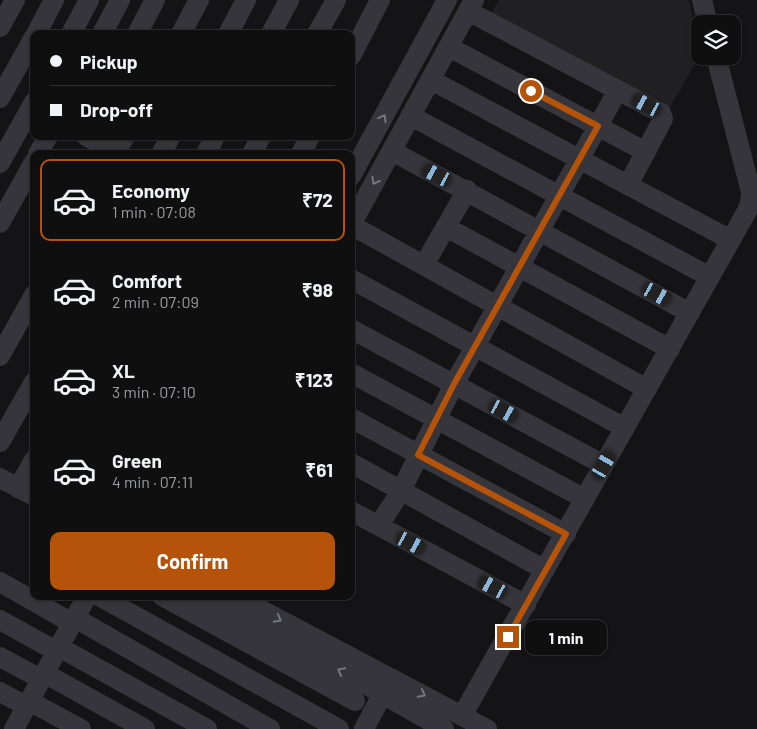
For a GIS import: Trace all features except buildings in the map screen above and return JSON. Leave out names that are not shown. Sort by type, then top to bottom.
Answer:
[{"type":"street","points":[[0,27],[15,0]]},
{"type":"street","points":[[38,30],[54,0]]},
{"type":"street","points":[[73,30],[89,0]]},
{"type":"street","points":[[104,30],[120,0]]},
{"type":"street","points":[[139,30],[155,0]]},
{"type":"street","points":[[182,30],[199,0]]},
{"type":"street","points":[[230,30],[246,0]]},
{"type":"street","points":[[273,30],[290,0]]},
{"type":"street","points":[[319,30],[336,0]]},
{"type":"street","points":[[355,48],[380,0]]},
{"type":"street","points":[[355,169],[447,0]]},
{"type":"street","points":[[702,0],[706,15]]},
{"type":"street","points":[[355,218],[471,5],[663,115],[663,119],[628,185]]},
{"type":"street","points":[[30,44],[1,93],[30,104]]},
{"type":"street","points":[[449,47],[646,152]]},
{"type":"street","points":[[462,716],[747,211],[751,192],[718,65]]},
{"type":"street","points":[[431,80],[731,240]]},
{"type":"street","points":[[378,525],[401,491],[454,384],[618,90]]},
{"type":"street","points":[[0,163],[30,110]]},
{"type":"street","points":[[411,116],[710,277]]},
{"type":"street","points":[[96,140],[117,149]]},
{"type":"street","points":[[392,151],[690,313]]},
{"type":"street","points":[[0,223],[30,169]]},
{"type":"street","points":[[424,265],[466,190]]},
{"type":"street","points":[[355,227],[647,389]]},
{"type":"street","points":[[446,227],[670,349]]},
{"type":"street","points":[[355,281],[625,428]]},
{"type":"street","points":[[0,356],[8,324],[30,299]]},
{"type":"street","points":[[355,331],[604,465]]},
{"type":"street","points":[[355,375],[585,499]]},
{"type":"street","points":[[0,442],[30,389]]},
{"type":"street","points":[[355,420],[566,534]]},
{"type":"street","points":[[355,465],[545,570]]},
{"type":"street","points":[[0,478],[26,492],[30,476]]},
{"type":"street","points":[[355,513],[526,605]]},
{"type":"street","points":[[0,582],[30,597]]},
{"type":"street","points":[[35,600],[270,729]]},
{"type":"street","points":[[10,728],[28,704],[85,600]]},
{"type":"street","points":[[106,600],[339,729],[364,684]]},
{"type":"street","points":[[171,600],[364,684],[462,716],[487,729]]},
{"type":"street","points":[[208,600],[382,694],[414,722],[444,729]]},
{"type":"street","points":[[241,600],[364,684]]},
{"type":"street","points":[[0,620],[207,729]]},
{"type":"street","points":[[0,657],[43,676],[145,729]]},
{"type":"street","points":[[0,692],[81,729]]},
{"type":"street","points":[[364,729],[382,694]]},
{"type":"shaded area","points":[[499,0],[689,0],[692,15],[691,65],[694,65],[668,111],[491,14]]},
{"type":"route","points":[[508,637],[566,534],[418,455],[454,384],[598,126],[531,91]]}]
